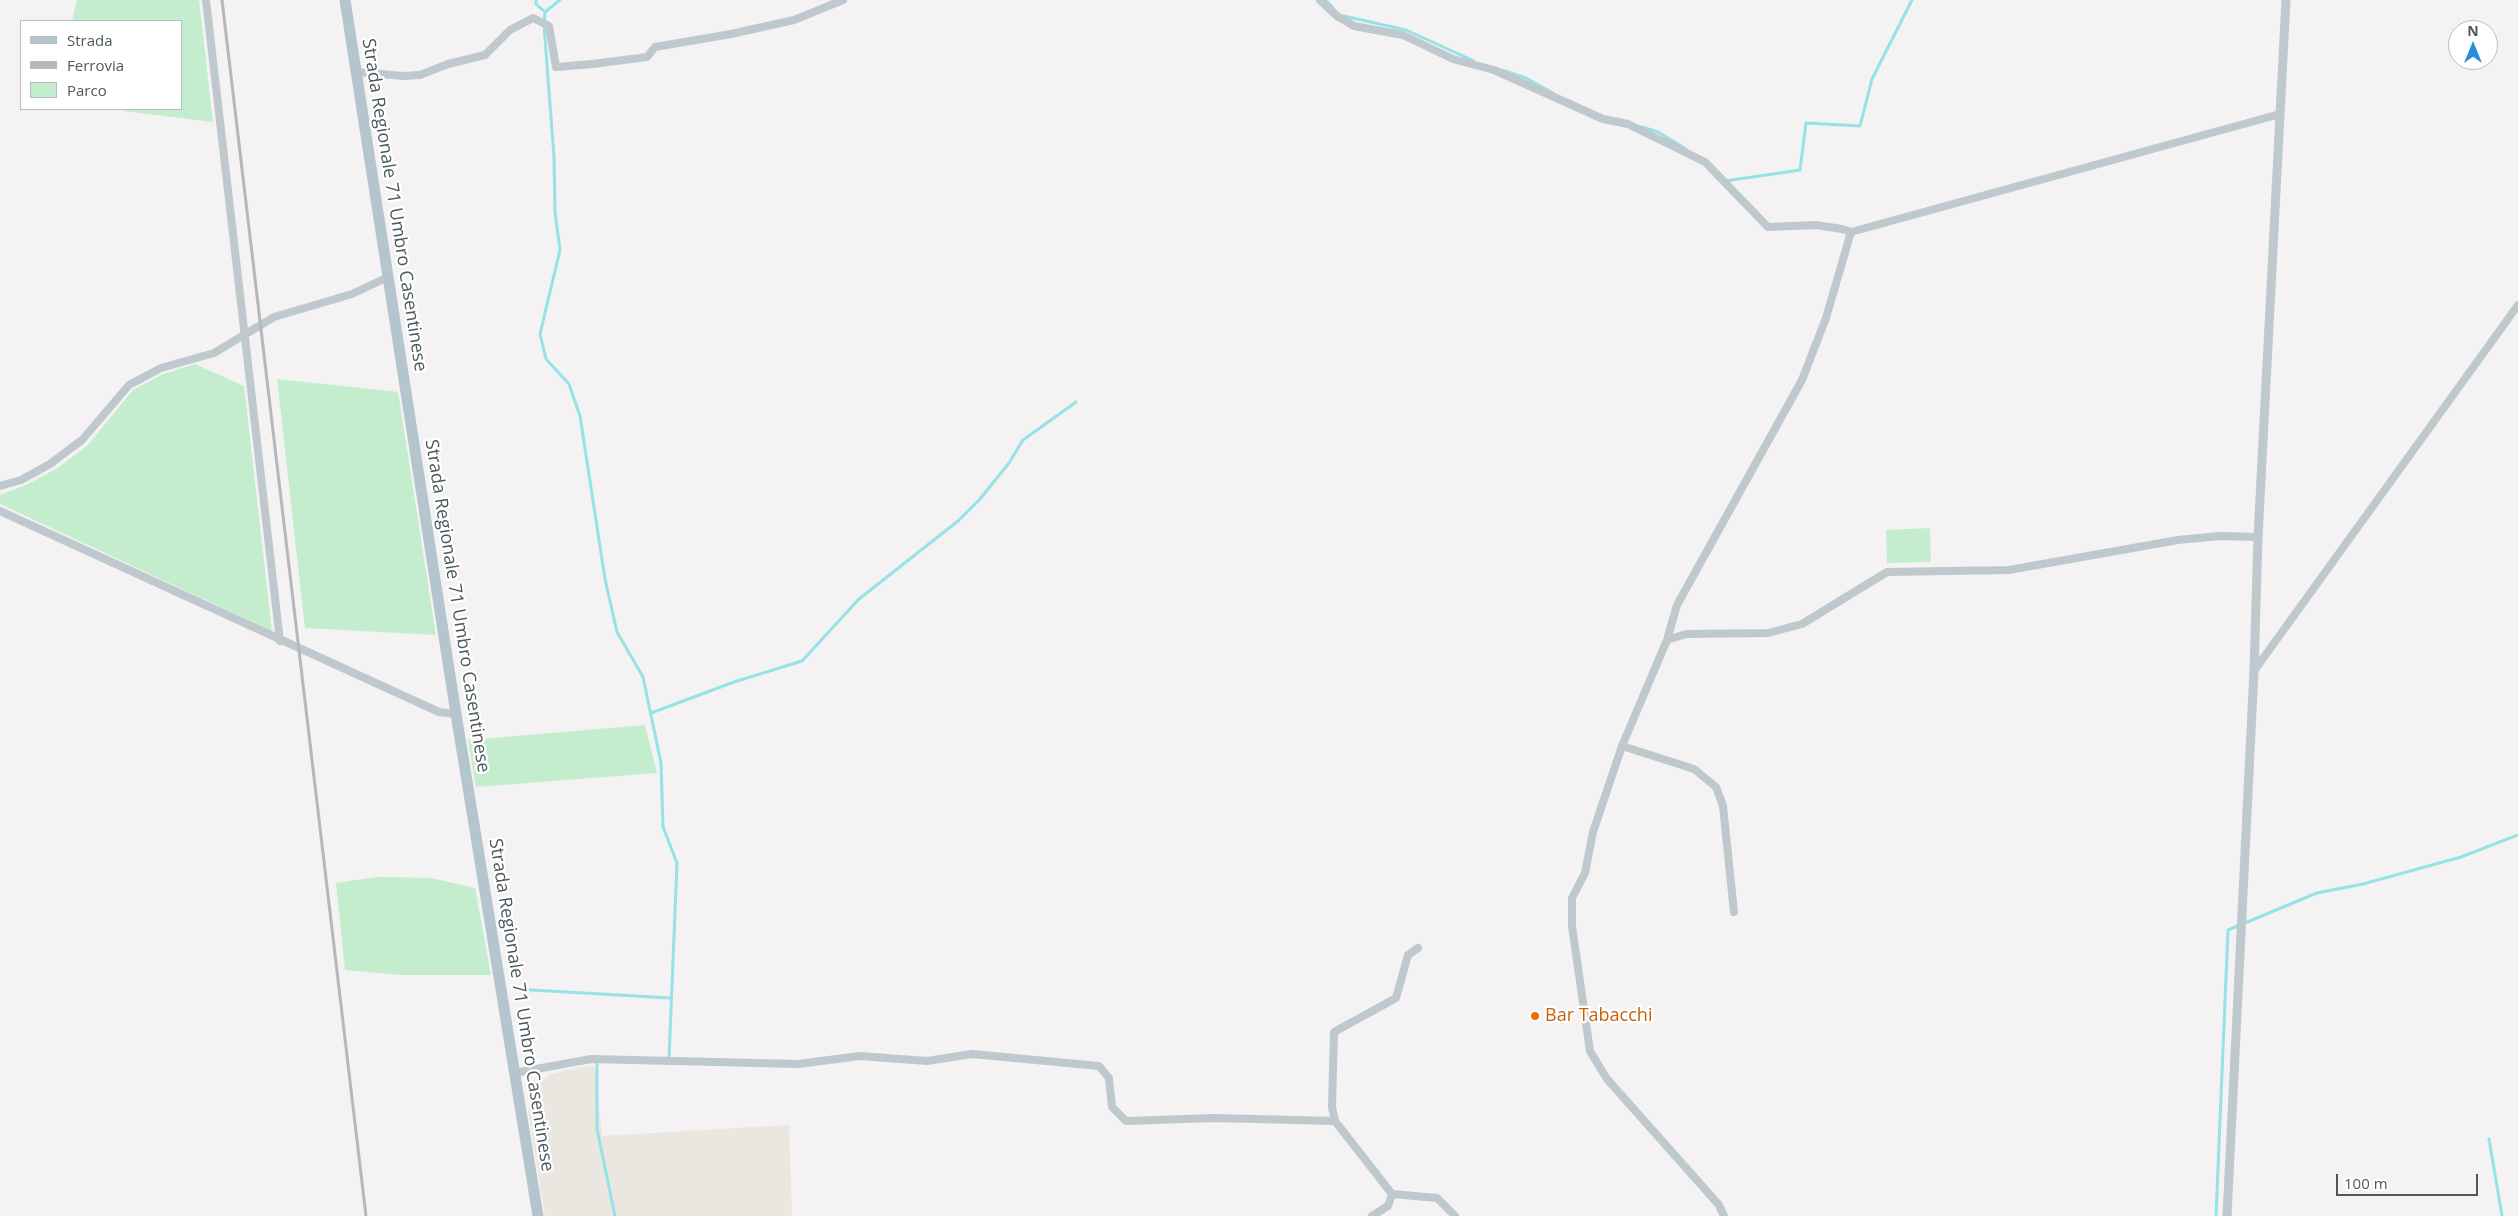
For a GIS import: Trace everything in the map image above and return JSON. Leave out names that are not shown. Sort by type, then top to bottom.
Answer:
[{"type":"main road","name":"Strada Regionale 71 Umbro Casentinese","points":[[345,0],[456,714],[538,1216]]},
{"type":"street","points":[[206,0],[280,641]]},
{"type":"street","points":[[356,72],[404,76],[420,75],[448,64],[485,55],[510,30],[533,18],[549,26],[556,67],[646,57],[655,47],[794,20],[843,0]]},
{"type":"street","points":[[1320,0],[1337,16],[1354,26],[1402,35],[1453,59],[1494,70],[1603,119],[1628,124],[1705,162],[1768,227],[1816,225],[1850,232],[2280,114]]},
{"type":"street","points":[[2227,1216],[2254,671],[2258,537],[2286,0]]},
{"type":"street","points":[[1724,1216],[1719,1205],[1607,1079],[1590,1051],[1572,926],[1572,898],[1585,873],[1593,832],[1622,746],[1667,640],[1677,605],[1802,380],[1826,318],[1850,232]]},
{"type":"street","points":[[0,486],[21,480],[50,464],[82,440],[129,386],[161,368],[214,353],[274,317],[352,294],[388,277]]},
{"type":"street","points":[[2254,671],[2518,305]]},
{"type":"street","points":[[0,511],[280,641],[439,712],[456,714]]},
{"type":"street","points":[[1667,640],[1686,634],[1768,633],[1802,624],[1886,572],[2009,570],[2178,540],[2220,536],[2258,537]]},
{"type":"street","points":[[1622,746],[1694,769],[1716,787],[1723,806],[1734,912]]},
{"type":"street","points":[[1418,948],[1408,955],[1396,998],[1334,1032],[1332,1107],[1335,1121],[1392,1194],[1437,1198],[1455,1216]]},
{"type":"street","points":[[514,1073],[591,1059],[798,1064],[860,1056],[927,1061],[972,1054],[1099,1066],[1109,1078],[1112,1108],[1126,1121],[1214,1118],[1335,1121]]},
{"type":"street","points":[[1372,1216],[1388,1206],[1392,1194]]},
{"type":"shaded area","points":[[595,1066],[602,1136],[789,1125],[792,1216],[545,1216],[528,1110],[535,1086],[551,1074],[581,1067]]},
{"type":"green space","points":[[77,0],[199,0],[213,122],[123,111],[182,110],[182,20],[72,20]]},
{"type":"green space","points":[[195,364],[244,386],[272,631],[0,504],[0,495],[26,485],[56,469],[87,446],[133,390],[163,374]]},
{"type":"green space","points":[[277,379],[398,392],[436,635],[305,628]]},
{"type":"green space","points":[[1930,528],[1931,562],[1887,563],[1886,530]]},
{"type":"green space","points":[[645,725],[657,773],[476,787],[468,740]]},
{"type":"green space","points":[[377,877],[431,878],[475,888],[491,975],[401,975],[345,970],[336,883]]},
{"type":"waterway","points":[[536,0],[536,4],[545,12]]},
{"type":"waterway","points":[[560,0],[545,12],[544,25],[554,157],[555,212],[560,250],[540,334],[546,359],[569,384],[580,416],[605,579],[617,632],[643,677],[661,763],[663,827],[677,863],[669,1059]]},
{"type":"waterway","points":[[1326,0],[1333,8]]},
{"type":"waterway","points":[[1725,181],[1800,170],[1806,123],[1860,126],[1872,79],[1912,0]]},
{"type":"waterway","points":[[1344,16],[1406,30],[1474,61]]},
{"type":"waterway","points":[[1502,70],[1526,78],[1553,93]]},
{"type":"waterway","points":[[1642,127],[1658,132],[1686,149]]},
{"type":"waterway","points":[[651,713],[734,682],[802,661],[859,599],[958,521],[980,499],[1009,463],[1023,440],[1076,402]]},
{"type":"waterway","points":[[2216,1216],[2228,930],[2317,893],[2363,884],[2461,857],[2518,835]]},
{"type":"waterway","points":[[514,989],[670,998]]},
{"type":"waterway","points":[[597,1060],[597,1129],[615,1216]]},
{"type":"waterway","points":[[2489,1139],[2502,1216]]},
{"type":"railway","points":[[222,0],[366,1216]]},
{"type":"place","name":"Bar Tabacchi","points":[[1535,1016]]}]
